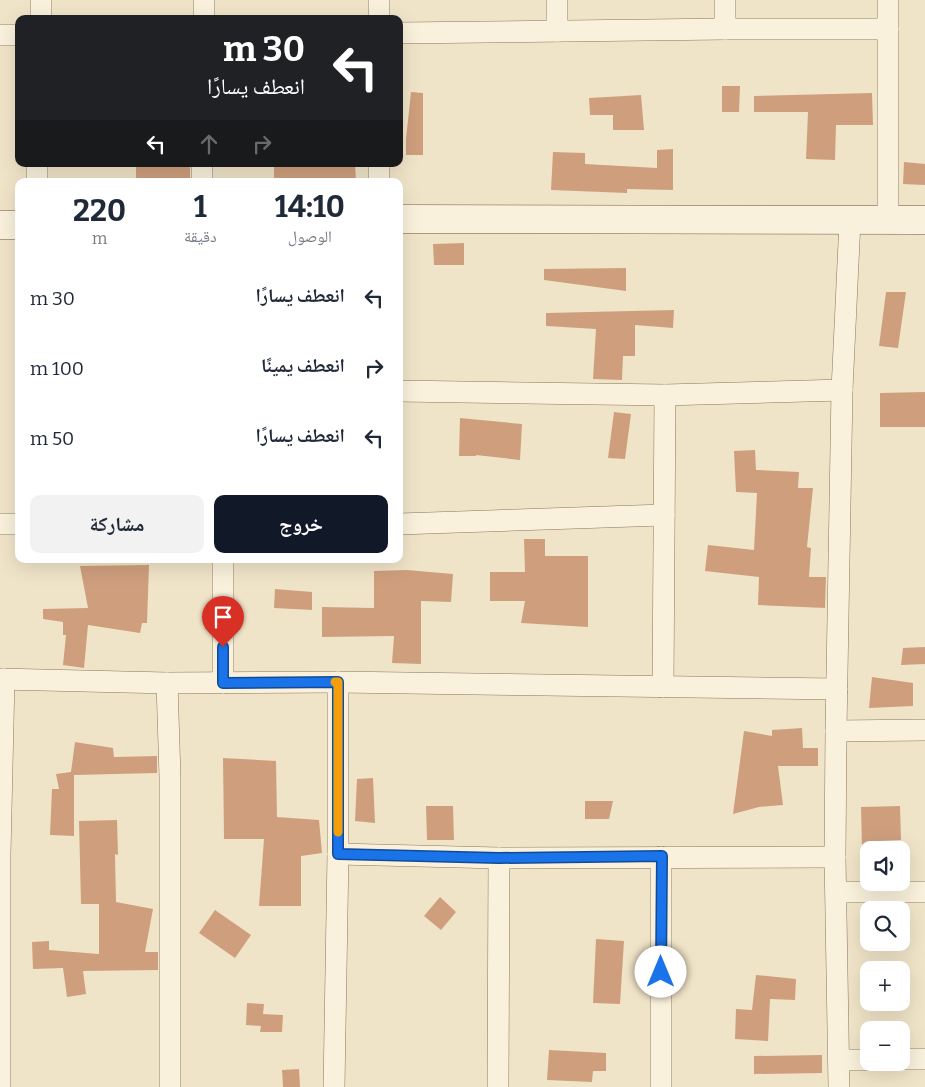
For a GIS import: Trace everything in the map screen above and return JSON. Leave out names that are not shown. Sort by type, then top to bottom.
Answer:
[{"type":"street","points":[[41,0],[41,15]]},
{"type":"street","points":[[204,0],[204,15]]},
{"type":"street","points":[[379,0],[379,15]]},
{"type":"street","points":[[557,0],[557,31]]},
{"type":"street","points":[[725,0],[725,29]]},
{"type":"street","points":[[888,0],[888,220]]},
{"type":"street","points":[[403,33],[888,29]]},
{"type":"street","points":[[0,35],[15,35]]},
{"type":"street","points":[[403,219],[925,220]]},
{"type":"street","points":[[839,1087],[835,857],[836,731],[842,390],[850,221]]},
{"type":"street","points":[[0,225],[15,225]]},
{"type":"street","points":[[403,391],[666,396],[842,390]]},
{"type":"street","points":[[663,687],[666,396]]},
{"type":"street","points":[[403,524],[664,515]]},
{"type":"street","points":[[0,524],[15,524]]},
{"type":"street","points":[[223,563],[223,683]]},
{"type":"street","points":[[0,1087],[2,679],[166,683],[338,682],[838,689]]},
{"type":"street","points":[[334,1087],[338,854],[338,682]]},
{"type":"street","points":[[166,683],[170,777],[170,1087]]},
{"type":"street","points":[[836,731],[925,730]]},
{"type":"street","points":[[338,854],[499,858],[662,856],[835,857]]},
{"type":"street","points":[[661,1087],[662,856]]},
{"type":"street","points":[[498,1087],[499,858]]},
{"type":"street","points":[[836,892],[925,892]]},
{"type":"street","points":[[910,1060],[925,1059]]},
{"type":"street","points":[[839,1060],[860,1060]]},
{"type":"building","points":[[722,86],[740,86],[739,112],[722,112]]},
{"type":"building","points":[[411,92],[423,93],[423,155],[406,155]]},
{"type":"building","points":[[872,93],[873,125],[836,125],[835,160],[806,159],[808,112],[754,112],[754,96]]},
{"type":"building","points":[[641,95],[644,130],[613,130],[613,115],[590,115],[589,98]]},
{"type":"building","points":[[673,149],[673,190],[627,189],[627,193],[551,190],[553,152],[585,153],[585,164],[657,168],[657,150]]},
{"type":"building","points":[[904,162],[925,164],[925,185],[903,184]]},
{"type":"building","points":[[136,167],[190,167],[190,178],[136,178]]},
{"type":"building","points":[[274,167],[355,167],[356,178],[274,178]]},
{"type":"building","points":[[464,243],[464,265],[434,265],[433,244]]},
{"type":"building","points":[[626,268],[626,291],[544,280],[544,269]]},
{"type":"building","points":[[886,292],[906,292],[898,348],[879,346]]},
{"type":"building","points":[[674,310],[673,328],[635,325],[635,356],[623,356],[622,380],[593,379],[596,329],[546,326],[546,313]]},
{"type":"building","points":[[925,392],[925,427],[880,427],[880,393]]},
{"type":"building","points":[[614,412],[631,414],[625,459],[608,458]]},
{"type":"building","points":[[460,418],[522,424],[520,460],[476,455],[459,456]]},
{"type":"building","points":[[755,450],[756,470],[799,472],[798,488],[813,488],[807,547],[811,548],[809,577],[826,577],[825,608],[758,605],[759,577],[705,571],[708,545],[754,550],[757,493],[736,492],[734,451]]},
{"type":"building","points":[[524,539],[545,539],[545,556],[588,556],[588,627],[521,623],[525,601],[490,601],[490,572],[525,572]]},
{"type":"building","points":[[149,565],[147,623],[142,623],[140,633],[88,625],[84,668],[63,665],[66,635],[63,635],[63,622],[43,619],[43,609],[88,608],[80,566]]},
{"type":"building","points":[[407,570],[453,574],[451,602],[421,601],[421,664],[392,663],[394,636],[322,637],[322,607],[374,608],[374,571]]},
{"type":"building","points":[[275,589],[312,592],[312,610],[274,608]]},
{"type":"building","points":[[925,647],[925,664],[901,665],[903,648]]},
{"type":"building","points":[[872,677],[913,683],[913,706],[869,708]]},
{"type":"building","points":[[802,728],[803,748],[818,748],[818,766],[778,766],[783,805],[759,807],[733,814],[744,731],[772,736],[772,730]]},
{"type":"building","points":[[75,742],[113,748],[114,757],[157,756],[157,773],[74,775],[74,836],[50,835],[52,789],[59,789],[56,774],[71,772]]},
{"type":"building","points":[[223,758],[276,761],[277,817],[319,820],[322,853],[301,856],[301,906],[259,906],[264,839],[224,839]]},
{"type":"building","points":[[373,778],[375,823],[355,821],[357,779]]},
{"type":"building","points":[[585,801],[613,801],[609,819],[585,819]]},
{"type":"building","points":[[426,806],[453,806],[454,840],[427,840]]},
{"type":"building","points":[[900,806],[901,840],[862,841],[861,807]]},
{"type":"building","points":[[117,820],[118,855],[115,854],[116,902],[153,909],[145,952],[158,952],[158,970],[83,971],[86,994],[67,997],[63,968],[33,969],[32,942],[49,941],[49,950],[99,954],[99,904],[81,904],[79,821]]},
{"type":"building","points":[[440,897],[456,912],[441,930],[424,916]]},
{"type":"building","points":[[215,910],[251,935],[235,958],[199,933]]},
{"type":"building","points":[[596,939],[624,941],[620,1004],[593,1003]]},
{"type":"building","points":[[756,975],[796,979],[795,1000],[770,999],[768,1041],[735,1039],[736,1009],[752,1010]]},
{"type":"building","points":[[247,1003],[264,1004],[263,1014],[283,1015],[282,1032],[260,1032],[261,1026],[246,1025]]},
{"type":"building","points":[[549,1050],[606,1053],[606,1071],[593,1071],[592,1082],[547,1080]]},
{"type":"building","points":[[822,1055],[822,1073],[754,1074],[754,1056]]},
{"type":"building","points":[[299,1069],[300,1087],[283,1087],[282,1070]]},
{"type":"slow traffic","points":[[335,682],[338,682],[338,832]]},
{"type":"route","points":[[223,647],[223,683],[338,682],[338,854],[499,858],[662,856],[661,972]]}]
